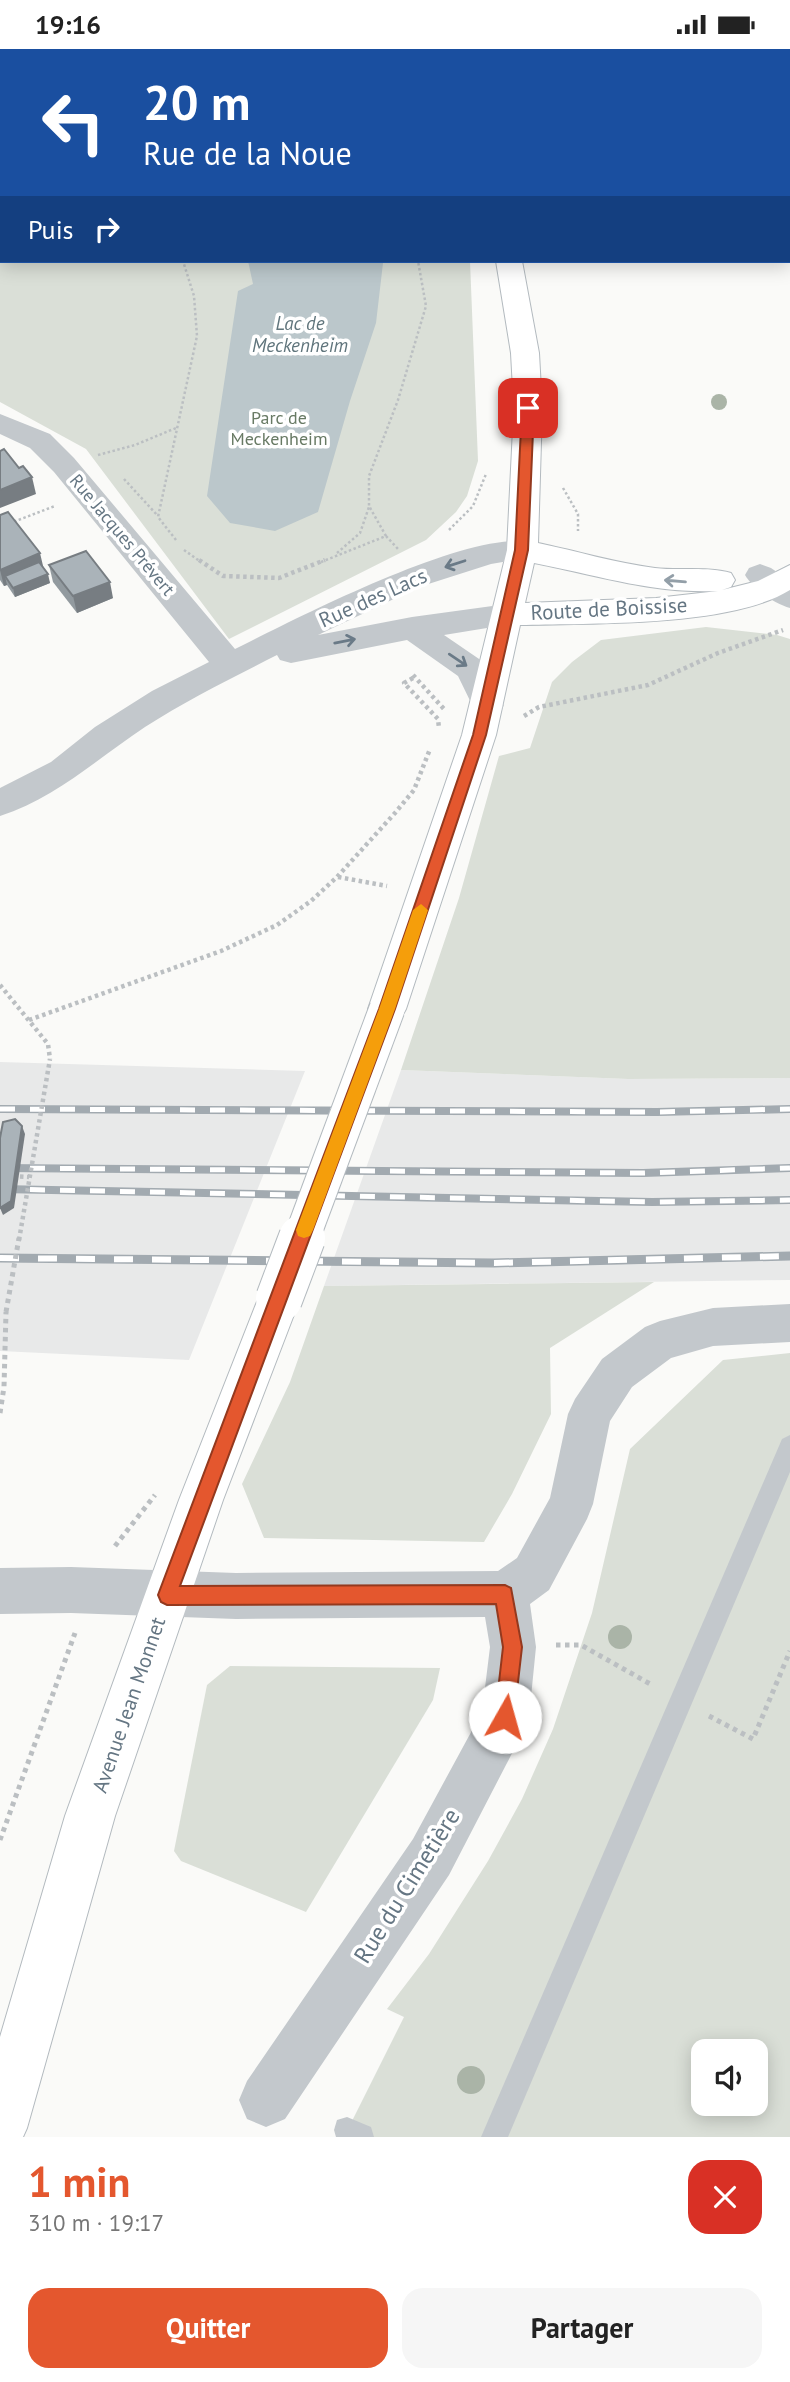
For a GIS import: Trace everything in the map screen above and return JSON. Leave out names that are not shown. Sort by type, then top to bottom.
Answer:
[{"type":"main road","name":"Avenue Jean Monnet","points":[[0,2128],[90,1816],[201,1500],[387,1009],[488,705],[522,550],[528,408],[525,353],[509,263]]},
{"type":"main road","name":"Route de Boissise","points":[[522,550],[610,572],[683,583],[781,580]]},
{"type":"main road","name":"Route de Boissise","points":[[511,598],[658,610],[763,591],[781,580]]},
{"type":"street","name":"Rue Jacques Prévert","points":[[0,423],[40,441],[64,465],[230,665]]},
{"type":"street","name":"Rue des Lacs","points":[[0,803],[63,771],[107,737],[164,699],[230,665],[408,580],[488,554],[522,550]]},
{"type":"street","name":"Rue des Lacs","points":[[230,665],[412,628],[511,598]]},
{"type":"street","points":[[412,628],[471,669],[488,705]]},
{"type":"street","points":[[0,1591],[71,1590],[167,1595],[505,1594],[533,1574],[571,1504],[590,1414],[617,1373],[660,1341],[713,1327],[790,1323]]},
{"type":"street","name":"Rue du Cimetière","points":[[266,2100],[431,1857],[505,1717],[513,1647],[505,1594]]},
{"type":"lane","points":[[494,2137],[790,1446]]},
{"type":"path","points":[[184,263],[194,296],[197,336],[158,517],[185,551],[223,576],[279,578],[386,536]]},
{"type":"path","points":[[334,556],[360,533],[369,506],[369,476],[398,400],[426,306],[418,263]]},
{"type":"path","points":[[64,465],[135,445],[176,428]]},
{"type":"path","points":[[447,532],[473,506],[486,475]]},
{"type":"path","points":[[559,482],[576,506],[580,523],[576,540]]},
{"type":"path","points":[[0,527],[88,494]]},
{"type":"path","points":[[369,506],[386,536],[402,552]]},
{"type":"path","points":[[520,726],[522,717],[539,707],[648,685],[718,653],[790,628]]},
{"type":"path","points":[[29,1020],[221,951],[277,925],[311,901],[337,877],[414,790],[439,728],[438,719],[404,683],[413,678],[451,716]]},
{"type":"path","points":[[337,877],[396,888]]},
{"type":"path","points":[[0,985],[48,1044],[50,1059],[6,1312],[0,1413]]},
{"type":"path","points":[[7,1176],[29,1177]]},
{"type":"path","points":[[111,1550],[161,1488],[201,1500]]},
{"type":"path","points":[[0,1840],[79,1623]]},
{"type":"shaded area","points":[[0,1062],[305,1071],[189,1360],[0,1351]]},
{"type":"shaded area","points":[[401,1070],[628,1079],[790,1078],[790,1280],[324,1286]]},
{"type":"green space","name":"Parc de Meckenheim","points":[[0,263],[470,263],[478,461],[467,496],[456,512],[426,540],[229,639],[86,449],[0,402]]},
{"type":"green space","points":[[706,627],[777,635],[790,639],[790,1078],[628,1079],[401,1070],[459,898],[499,756],[530,748],[552,682],[572,662],[601,640]]},
{"type":"green space","points":[[654,1282],[550,1348],[551,1414],[512,1494],[484,1542],[264,1538],[242,1484],[290,1382],[324,1286]]},
{"type":"green space","points":[[790,1353],[790,2137],[344,2137],[404,2017],[387,2009],[429,1954],[488,1861],[522,1799],[553,1729],[592,1613],[630,1449],[723,1360]]},
{"type":"green space","points":[[230,1666],[440,1668],[433,1700],[306,1912],[181,1861],[174,1851],[207,1685]]},
{"type":"water","name":"Lac de Meckenheim","points":[[248,263],[383,263],[376,323],[318,512],[275,531],[230,523],[207,496],[238,291],[253,284]]},
{"type":"building","points":[[4,449],[19,468],[23,466],[32,477],[0,490],[0,451]]},
{"type":"building","points":[[8,512],[40,553],[0,570],[0,515]]},
{"type":"building","points":[[86,551],[110,582],[73,596],[49,565]]},
{"type":"building","points":[[39,562],[48,574],[13,588],[5,576]]},
{"type":"building","points":[[15,1119],[22,1126],[11,1201],[0,1208],[0,1138],[3,1122]]},
{"type":"railway","points":[[0,1109],[657,1112],[790,1109]]},
{"type":"railway","points":[[0,1168],[643,1173],[790,1168]]},
{"type":"railway","points":[[0,1189],[652,1202],[790,1200]]},
{"type":"railway","points":[[0,1258],[494,1263],[790,1256]]},
{"type":"slow traffic","points":[[304,1230],[421,910]]},
{"type":"route","points":[[505,1717],[513,1647],[505,1594],[167,1595],[387,1009],[480,735],[522,550],[528,408]]}]
